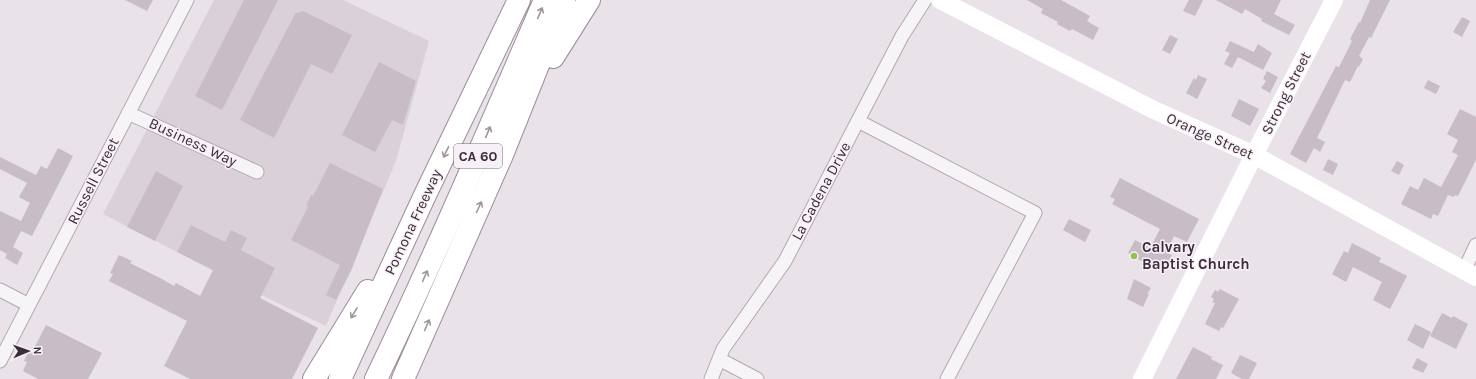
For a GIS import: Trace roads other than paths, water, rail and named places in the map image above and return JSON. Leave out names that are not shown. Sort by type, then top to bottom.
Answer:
[{"type":"highway","points":[[463,117],[507,0]]},
{"type":"highway","name":"Pomona Freeway","points":[[340,379],[425,195],[519,0]]},
{"type":"highway","name":"CA 60","points":[[376,379],[431,262],[545,0]]},
{"type":"highway","points":[[406,373],[502,155],[564,0]]},
{"type":"highway","points":[[502,155],[541,75],[589,0]]},
{"type":"highway","points":[[314,379],[425,195]]},
{"type":"street","name":"Russell Street","points":[[0,361],[187,0]]},
{"type":"street","name":"La Cadena Drive","points":[[711,379],[723,349],[785,261],[902,36],[925,0]]},
{"type":"street","name":"Orange Street","points":[[940,0],[1154,110],[1254,155],[1470,274]]},
{"type":"street","name":"Strong Street","points":[[1142,379],[1254,155],[1334,0]]},
{"type":"street","name":"Business Way","points":[[128,113],[257,172]]},
{"type":"street","points":[[858,121],[1035,213],[947,379]]},
{"type":"street","points":[[1470,274],[1476,245]]},
{"type":"street","points":[[0,290],[29,305]]},
{"type":"street","points":[[719,360],[757,379]]},
{"type":"place","name":"Calvary Baptist Church","points":[[1134,256]]}]
